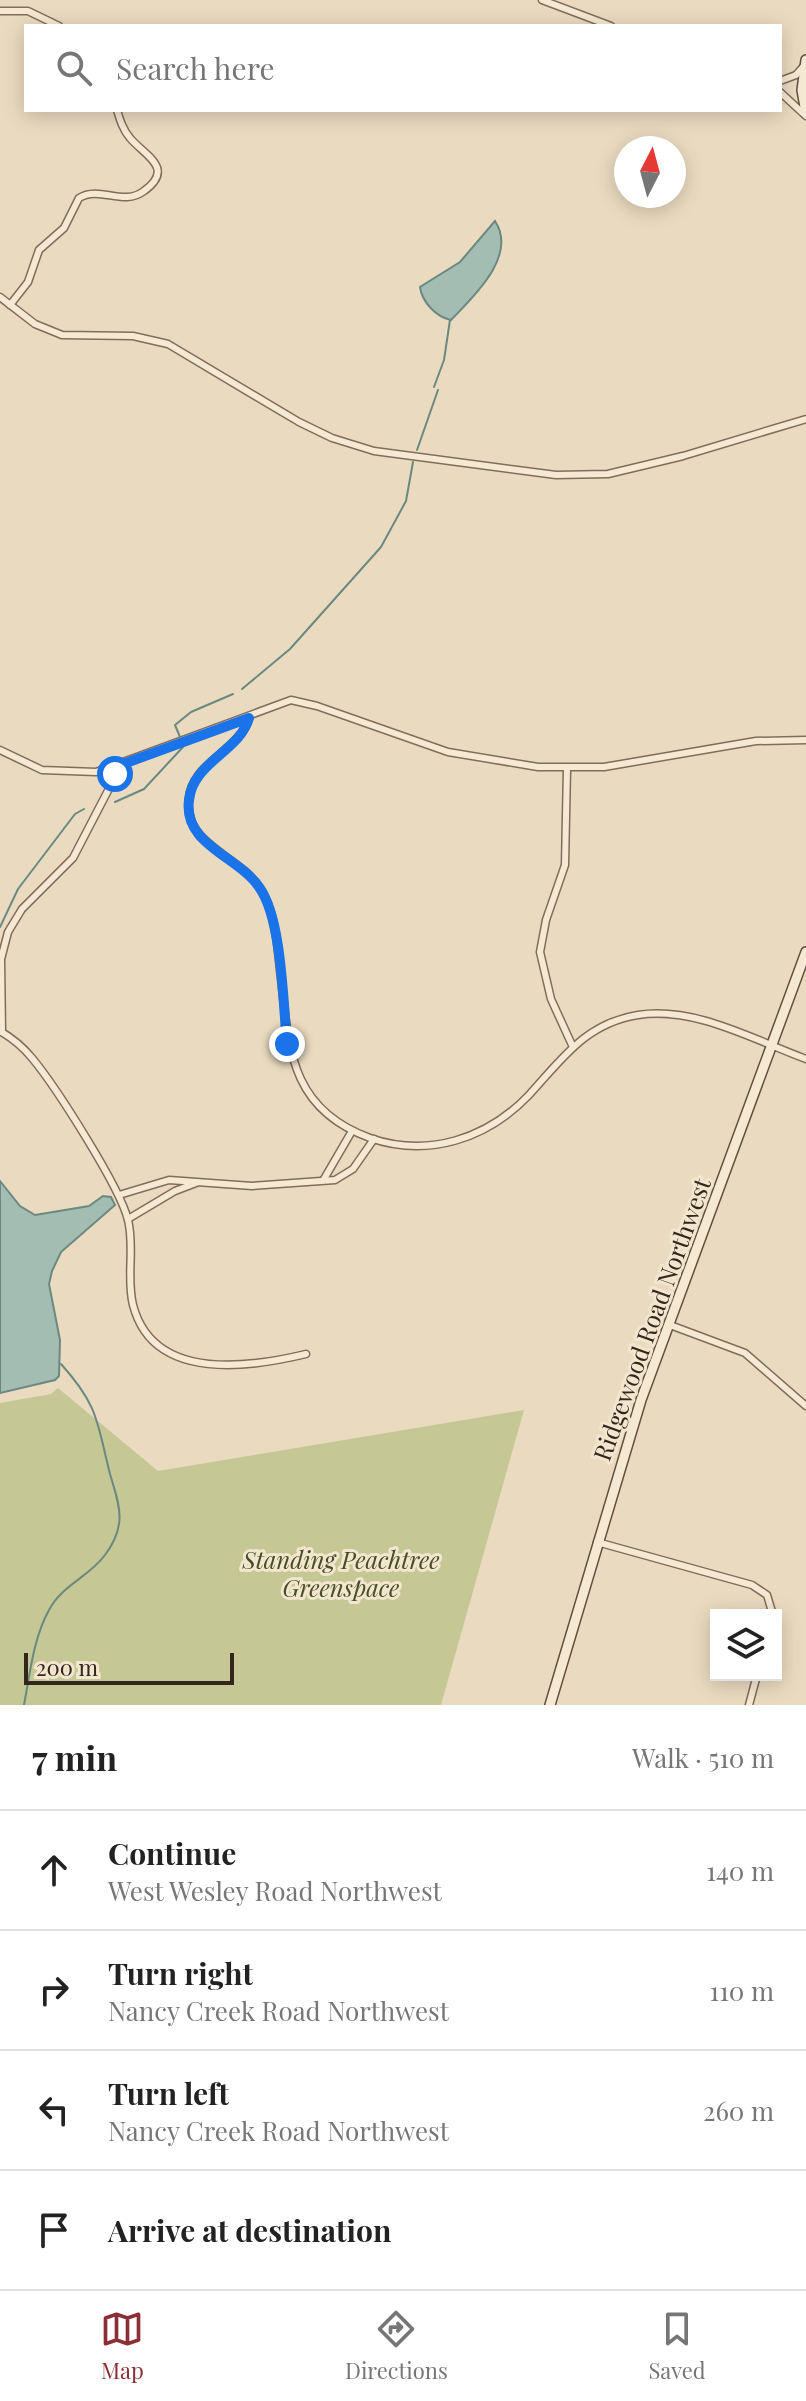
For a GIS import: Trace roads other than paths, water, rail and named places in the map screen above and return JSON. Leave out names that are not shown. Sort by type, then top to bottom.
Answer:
[{"type":"street","points":[[542,0],[606,24]]},
{"type":"street","points":[[0,11],[28,11],[55,24]]},
{"type":"street","points":[[782,81],[790,79],[804,64]]},
{"type":"street","points":[[804,64],[802,90],[806,115]]},
{"type":"street","points":[[782,94],[806,115]]},
{"type":"street","points":[[10,305],[28,282],[39,250],[64,228],[79,198],[93,192],[122,198],[135,196],[155,179],[157,164],[153,157],[129,138],[118,112]]},
{"type":"street","points":[[0,297],[35,324],[62,335],[133,336],[168,344],[299,422],[351,446],[385,452],[556,475],[608,474],[683,456],[806,419]]},
{"type":"street","points":[[0,750],[25,764],[61,773],[115,767],[249,718],[282,702],[300,700],[448,752],[509,764],[567,768],[640,763],[756,741],[806,740]]},
{"type":"street","points":[[249,718],[244,729],[194,781],[189,801],[190,816],[199,835],[243,868],[263,892],[272,920],[293,1062],[318,1106],[352,1131],[374,1139],[422,1147],[472,1137],[519,1105],[572,1045],[615,1021],[661,1013],[698,1019],[806,1059]]},
{"type":"street","points":[[115,767],[113,781],[73,858],[22,909],[8,932],[1,959],[1,1031],[38,1065],[119,1195],[128,1219],[133,1303],[143,1326],[160,1345],[184,1358],[224,1366],[256,1366],[306,1354]]},
{"type":"street","points":[[567,768],[565,865],[546,920],[540,952],[551,999],[572,1045]]},
{"type":"street","name":"Ridgewood Road Northwest","points":[[550,1705],[596,1542],[670,1325],[806,952]]},
{"type":"street","points":[[324,1179],[352,1131]]},
{"type":"street","points":[[119,1195],[159,1181],[262,1186],[335,1180],[353,1169],[374,1139]]},
{"type":"street","points":[[128,1219],[175,1191],[196,1183]]},
{"type":"street","points":[[670,1325],[745,1353],[806,1406]]},
{"type":"street","points":[[596,1542],[752,1585],[767,1595],[771,1609]]},
{"type":"street","points":[[749,1705],[755,1681]]},
{"type":"waterway","points":[[434,387],[444,360],[450,320]]},
{"type":"waterway","points":[[417,450],[438,390]]},
{"type":"waterway","points":[[242,689],[290,649],[381,547],[406,501],[413,462]]},
{"type":"waterway","points":[[180,737],[175,725],[191,712],[233,694]]},
{"type":"waterway","points":[[115,802],[144,789],[183,747]]},
{"type":"waterway","points":[[0,927],[18,889],[75,814],[84,809]]},
{"type":"waterway","points":[[24,1705],[36,1645],[49,1610],[61,1594],[105,1555],[119,1524],[120,1514],[95,1416],[83,1392],[61,1364]]},
{"type":"park label","name":"Standing Peachtree Greenspace","points":[[341,1573]]}]
